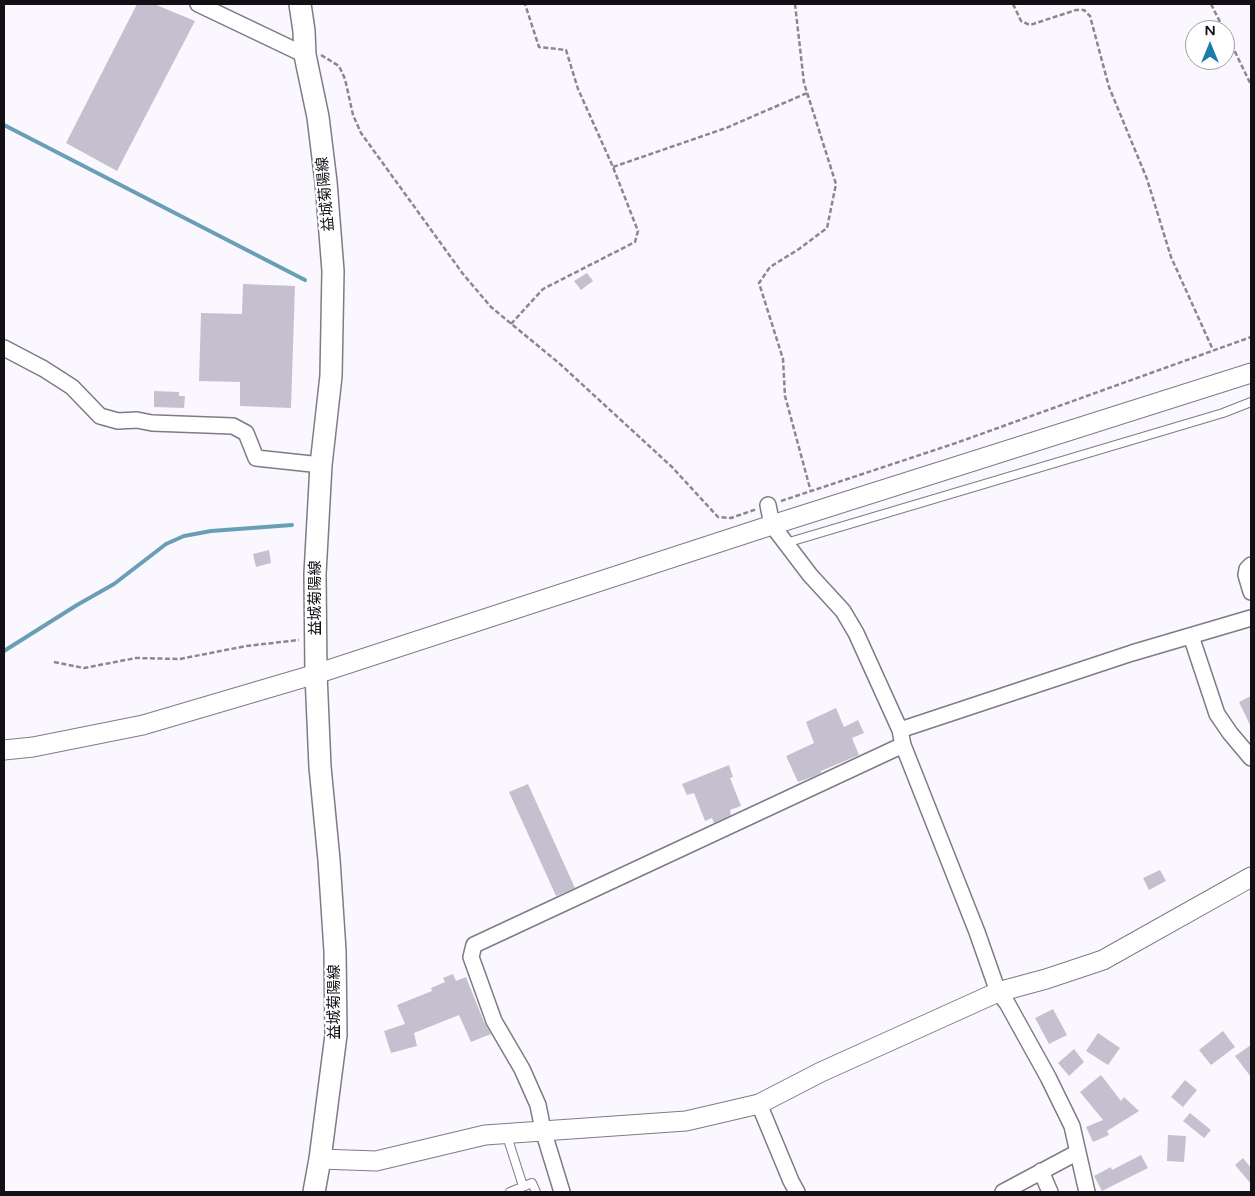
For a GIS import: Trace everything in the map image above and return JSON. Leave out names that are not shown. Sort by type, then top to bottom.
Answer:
[{"type":"main road","name":"益城菊陽線","points":[[300,4],[305,54],[318,117],[326,182],[332,271],[331,376],[321,464],[315,574],[315,638],[320,766],[334,942],[336,1035],[314,1192]]},
{"type":"street","points":[[198,4],[305,54]]},
{"type":"street","points":[[4,348],[44,369],[72,387],[100,416],[118,421],[137,420],[152,423],[234,426],[246,433],[256,458],[321,464]]},
{"type":"street","points":[[4,750],[33,747],[143,725],[316,674],[772,525],[1251,372]]},
{"type":"street","points":[[768,505],[772,525],[810,575],[843,610],[856,632],[902,738],[977,932],[998,992],[1007,1003],[1048,1076],[1072,1126],[1087,1192]]},
{"type":"street","points":[[1251,565],[1247,569],[1246,575],[1251,592]]},
{"type":"street","points":[[562,1192],[543,1130],[538,1105],[522,1069],[494,1021],[470,956],[474,945],[902,738],[1123,656],[1251,618]]},
{"type":"street","points":[[1191,636],[1217,714],[1251,758]]},
{"type":"street","points":[[320,1159],[376,1162],[485,1135],[686,1121],[759,1104],[821,1072],[998,992],[1046,979],[1103,960],[1251,877]]},
{"type":"street","points":[[759,1104],[791,1181],[798,1192]]},
{"type":"street","points":[[1004,1192],[1078,1152]]},
{"type":"street","points":[[1041,1171],[1050,1192]]},
{"type":"lane","points":[[786,543],[1213,416],[1251,402]]},
{"type":"lane","points":[[506,1133],[523,1186]]},
{"type":"lane","points":[[510,1192],[532,1183],[536,1192]]},
{"type":"path","points":[[511,324],[544,289],[635,242],[638,231],[613,167],[578,89],[566,50],[539,47],[525,4]]},
{"type":"path","points":[[795,4],[804,83],[836,184],[827,228],[799,249],[770,267],[759,283],[783,359],[785,396],[811,492]]},
{"type":"path","points":[[1013,4],[1021,21],[1030,25],[1076,10],[1084,10],[1090,16],[1109,87],[1147,179],[1171,257],[1212,350]]},
{"type":"path","points":[[1211,4],[1219,20]]},
{"type":"path","points":[[1235,52],[1251,85]]},
{"type":"path","points":[[305,54],[323,55],[339,66],[353,115],[361,133],[463,274],[490,307],[560,364],[672,468],[718,517],[731,518],[811,492],[956,443],[1251,337]]},
{"type":"path","points":[[613,167],[726,128],[807,93]]},
{"type":"path","points":[[54,662],[84,668],[136,658],[180,659],[246,646],[315,638]]},
{"type":"building","points":[[137,4],[154,4],[195,21],[117,171],[66,143]]},
{"type":"building","points":[[587,273],[593,281],[581,290],[574,281]]},
{"type":"building","points":[[243,284],[295,286],[291,408],[240,406],[240,382],[199,381],[201,313],[242,314]]},
{"type":"building","points":[[154,391],[179,392],[179,396],[185,396],[184,408],[154,407]]},
{"type":"building","points":[[269,550],[271,563],[256,567],[253,554]]},
{"type":"building","points":[[1251,696],[1251,727],[1239,702]]},
{"type":"building","points":[[836,708],[844,727],[858,720],[864,733],[852,738],[859,755],[798,782],[786,756],[814,743],[806,722]]},
{"type":"building","points":[[729,765],[733,777],[730,778],[741,806],[730,810],[731,815],[714,823],[712,818],[705,821],[694,793],[687,795],[682,784]]},
{"type":"building","points":[[528,784],[575,888],[556,896],[509,792]]},
{"type":"building","points":[[1160,870],[1166,881],[1149,890],[1143,878]]},
{"type":"building","points":[[453,974],[456,981],[466,977],[484,1022],[491,1034],[471,1042],[459,1015],[414,1033],[417,1046],[391,1053],[384,1031],[405,1024],[397,1005],[432,991],[431,988],[445,982],[443,978]]},
{"type":"building","points":[[1053,1009],[1067,1035],[1049,1044],[1035,1018]]},
{"type":"building","points":[[1223,1031],[1235,1047],[1211,1065],[1199,1050]]},
{"type":"building","points":[[1098,1033],[1120,1048],[1108,1065],[1086,1051]]},
{"type":"building","points":[[1251,1045],[1251,1077],[1235,1056]]},
{"type":"building","points":[[1074,1049],[1084,1062],[1069,1076],[1058,1063]]},
{"type":"building","points":[[1101,1075],[1121,1101],[1124,1097],[1139,1111],[1107,1131],[1109,1135],[1093,1142],[1086,1127],[1103,1120],[1080,1092]]},
{"type":"building","points":[[1185,1080],[1197,1090],[1183,1107],[1171,1097]]},
{"type":"building","points":[[1190,1113],[1211,1130],[1204,1138],[1183,1121]]},
{"type":"building","points":[[1168,1135],[1186,1136],[1184,1162],[1167,1161]]},
{"type":"building","points":[[1141,1155],[1148,1168],[1102,1191],[1094,1176],[1111,1167],[1112,1170]]},
{"type":"building","points":[[1243,1158],[1251,1168],[1251,1184],[1235,1165]]},
{"type":"waterway","points":[[4,125],[305,280]]},
{"type":"waterway","points":[[4,651],[114,584],[166,544],[184,536],[211,531],[292,525]]}]
